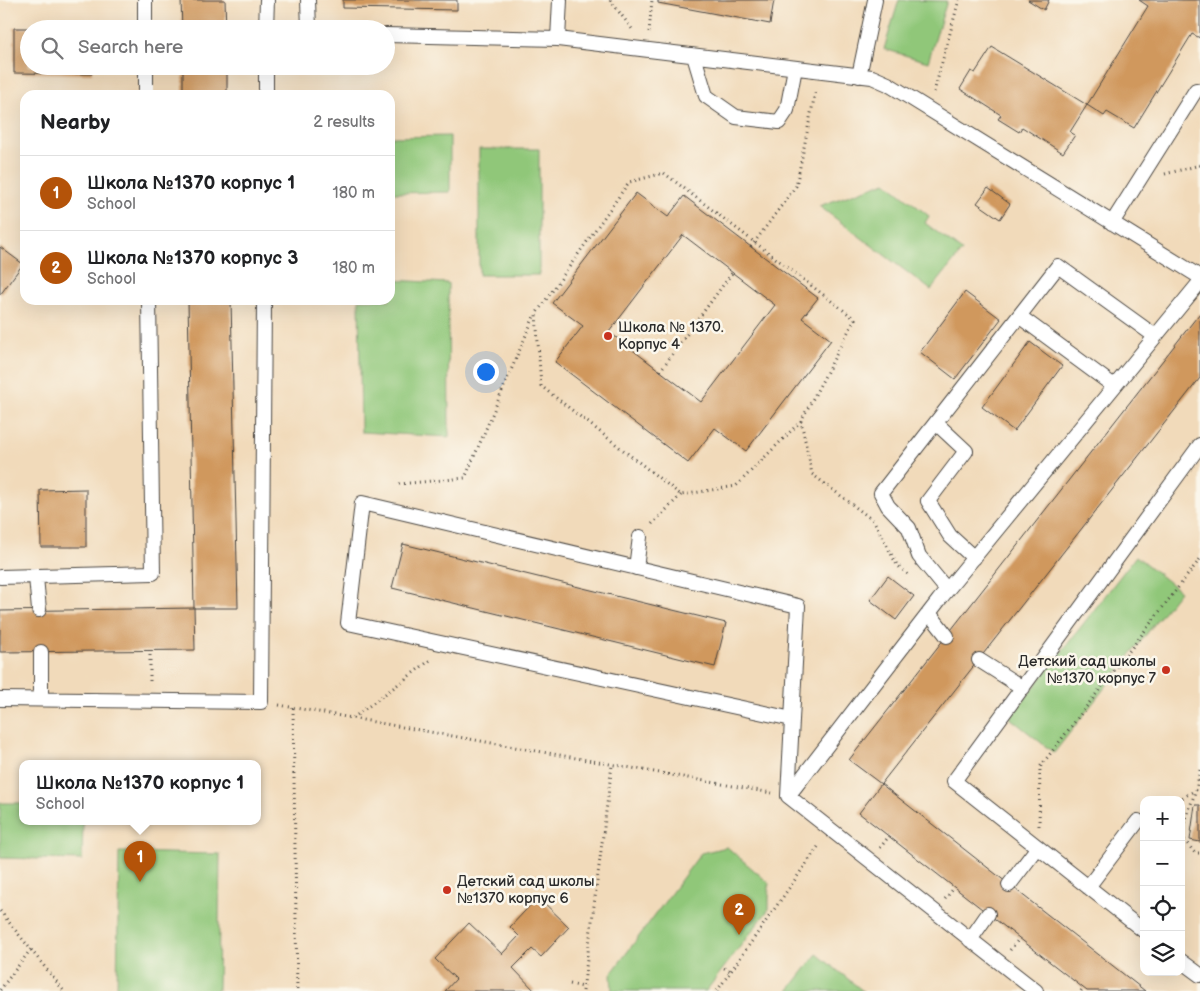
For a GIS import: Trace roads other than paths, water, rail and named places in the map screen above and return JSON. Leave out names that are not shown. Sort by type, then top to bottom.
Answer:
[{"type":"lane","points":[[145,0],[145,20]]},
{"type":"lane","points":[[266,20],[267,0]]},
{"type":"lane","points":[[308,0],[309,20]]},
{"type":"lane","points":[[558,39],[560,0]]},
{"type":"lane","points":[[860,76],[875,0]]},
{"type":"lane","points":[[395,35],[558,39],[872,77],[888,84],[1200,277]]},
{"type":"lane","points":[[694,56],[706,96],[736,118],[779,122],[787,110],[795,68]]},
{"type":"lane","points":[[146,75],[146,90]]},
{"type":"lane","points":[[266,75],[266,90]]},
{"type":"lane","points":[[1112,223],[1196,90]]},
{"type":"lane","points":[[947,590],[919,556],[909,528],[888,506],[881,493],[1058,266],[1155,336]]},
{"type":"lane","points":[[788,796],[947,590],[1200,282]]},
{"type":"lane","points":[[0,577],[153,573],[149,305]]},
{"type":"lane","points":[[0,699],[261,702],[264,305]]},
{"type":"lane","points":[[1019,316],[1114,386]]},
{"type":"lane","points":[[936,423],[966,451],[928,501],[950,536],[974,558]]},
{"type":"lane","points":[[1140,928],[954,781],[1200,445]]},
{"type":"lane","points":[[788,796],[798,606],[362,503],[348,623],[792,718]]},
{"type":"lane","points":[[636,568],[640,537]]},
{"type":"lane","points":[[36,577],[39,610]]},
{"type":"lane","points":[[929,613],[947,636]]},
{"type":"lane","points":[[41,700],[42,652]]},
{"type":"lane","points":[[979,660],[1023,688]]},
{"type":"lane","points":[[788,796],[1036,991]]},
{"type":"lane","points":[[1088,887],[1138,821]]},
{"type":"lane","points":[[1009,885],[1038,847]]},
{"type":"lane","points":[[970,940],[988,914]]},
{"type":"lane","points":[[1185,963],[1200,975]]},
{"type":"place","name":"Школа № 1370. Корпус 4","points":[[608,336]]},
{"type":"place","name":"Детский сад школы №1370 корпус 7","points":[[1166,670]]},
{"type":"place","name":"Школа №1370 корпус 1","points":[[140,882]]},
{"type":"place","name":"Детский сад школы №1370 корпус 6","points":[[447,890]]},
{"type":"place","name":"Школа №1370 корпус 3","points":[[739,935]]}]
